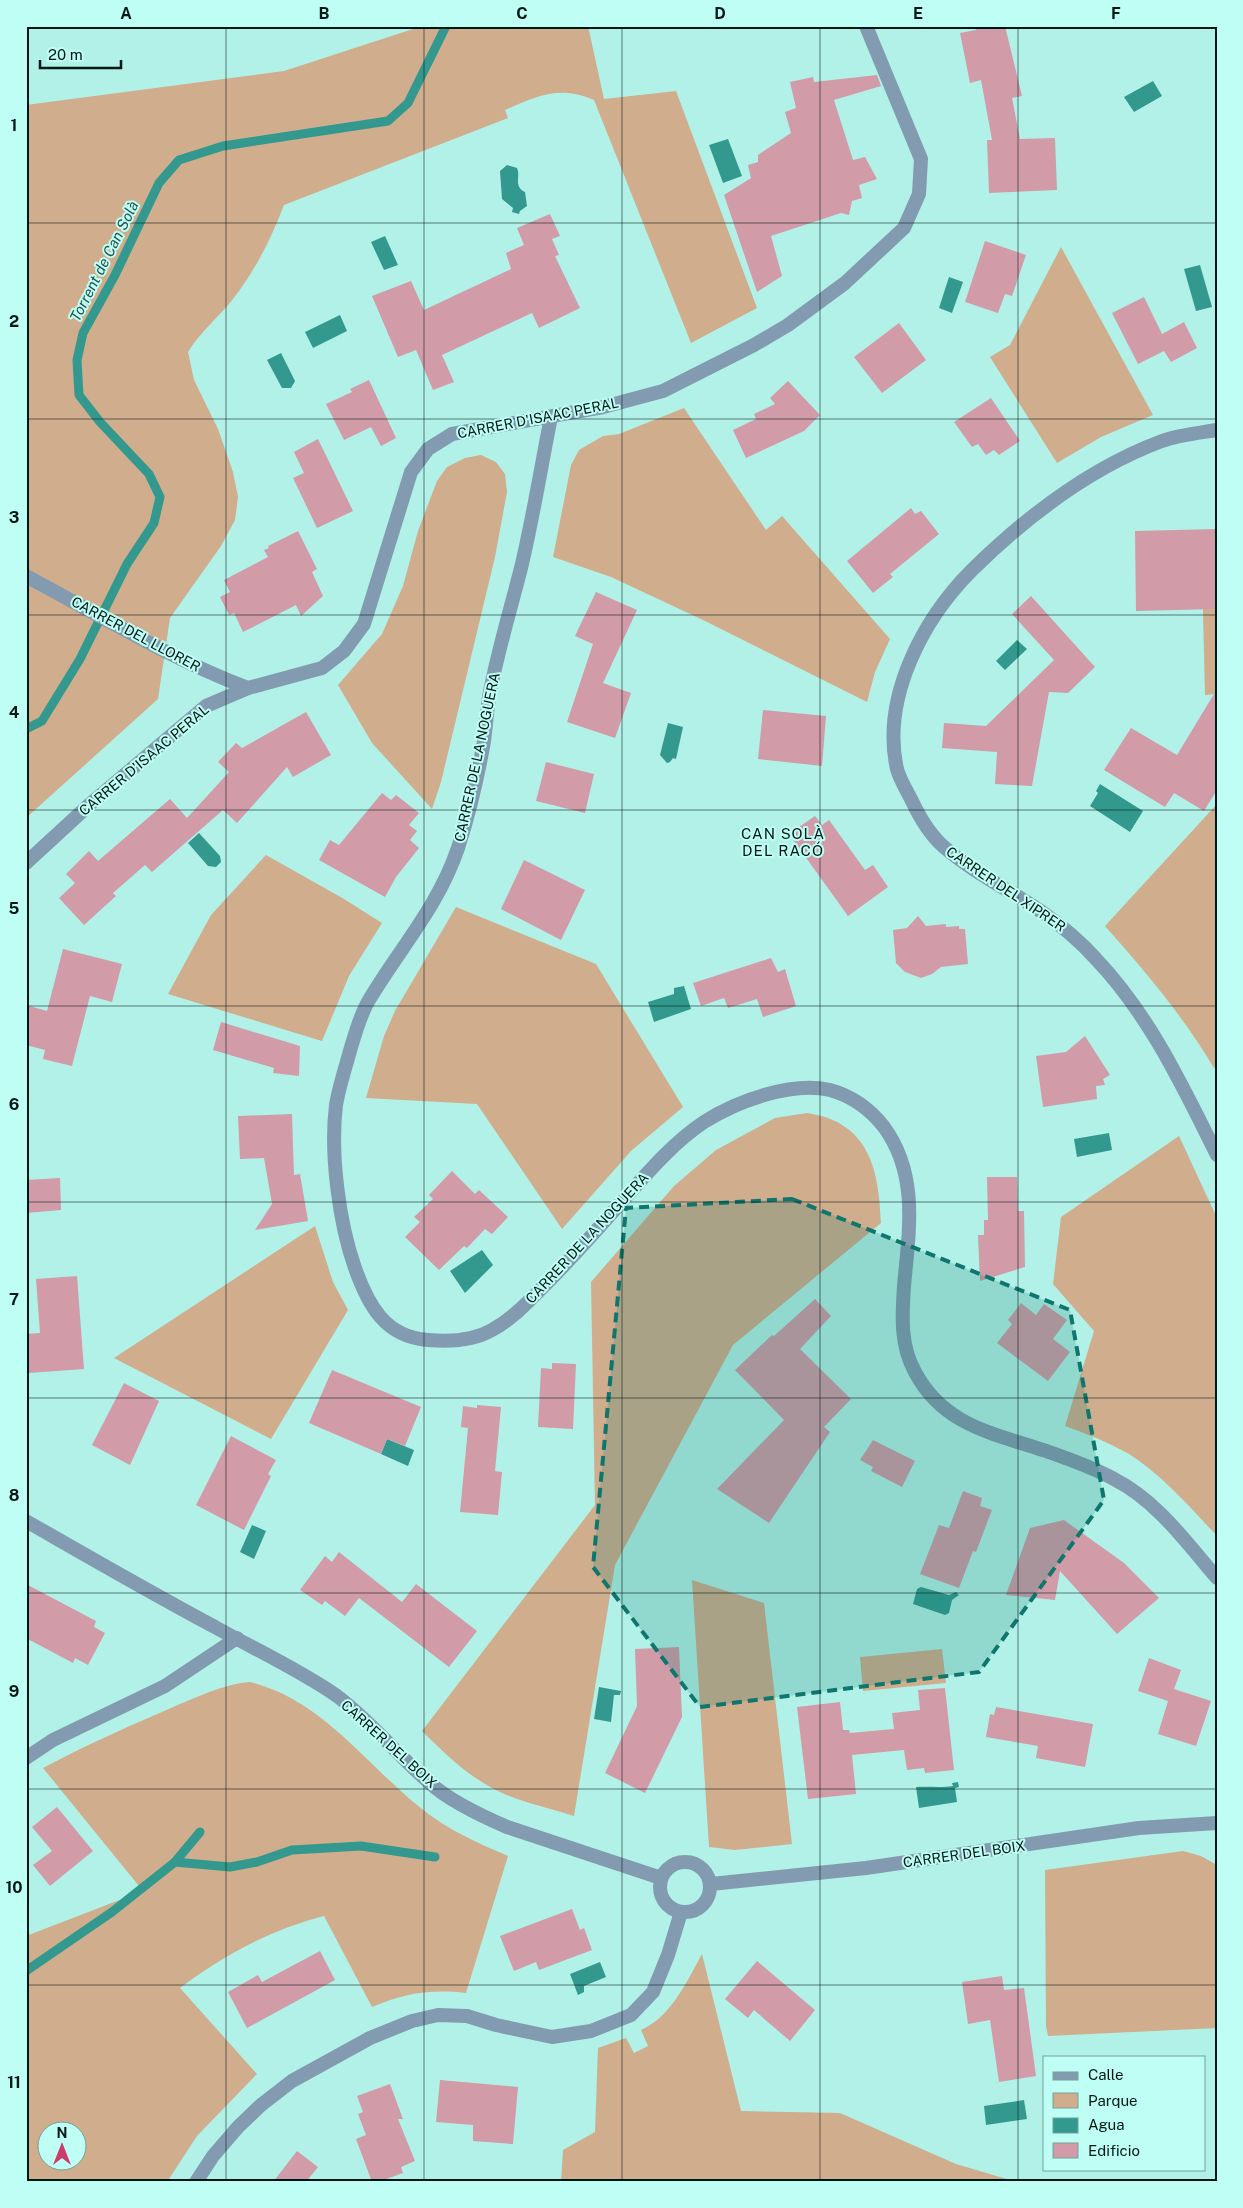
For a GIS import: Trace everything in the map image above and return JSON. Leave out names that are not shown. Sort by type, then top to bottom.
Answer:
[{"type":"street","name":"CARRER D'ISAAC PERAL","points":[[26,863],[89,806],[206,706],[248,688],[322,668],[344,650],[364,624],[411,472],[428,449],[452,434],[603,407],[663,390],[754,345],[788,325],[818,304],[874,257],[904,228],[919,194],[920,159],[866,26]]},
{"type":"street","name":"CARRER DE LA NOGUERA","points":[[551,417],[523,560],[489,698],[484,741],[474,789],[458,847],[442,890],[367,1004],[352,1044],[336,1106],[337,1179],[343,1222],[350,1255],[359,1280],[380,1319],[398,1333],[419,1340],[444,1341],[474,1338],[494,1330],[519,1310],[567,1263],[654,1166],[679,1142],[705,1122],[733,1108],[783,1090],[806,1088],[831,1090],[857,1101],[874,1114],[891,1137],[902,1157],[908,1182],[909,1232],[903,1332],[906,1353],[917,1378],[936,1399],[963,1423],[1094,1470],[1117,1480],[1142,1496],[1171,1525],[1217,1578]]},
{"type":"street","name":"CARRER DEL XIPRER","points":[[1217,430],[1164,440],[1124,458],[1071,488],[999,544],[965,577],[938,612],[912,655],[897,703],[894,736],[897,770],[922,823],[950,851],[1074,936],[1123,988],[1142,1014],[1174,1070],[1217,1155]]},
{"type":"street","name":"CARRER DEL LLORER","points":[[26,576],[215,676],[248,688]]},
{"type":"street","name":"CARRER DEL BOIX","points":[[26,1521],[287,1664],[338,1697],[374,1728],[433,1786],[486,1818],[507,1827],[662,1878]]},
{"type":"street","points":[[26,1758],[53,1740],[165,1686],[237,1638]]},
{"type":"street","name":"CARRER DEL BOIX","points":[[711,1884],[866,1868],[1139,1828],[1217,1823]]},
{"type":"street","points":[[681,1861],[690,1861],[704,1869],[711,1884],[711,1891],[703,1905],[689,1912],[680,1912],[672,1908],[661,1895],[660,1886],[666,1870],[673,1864],[681,1861]]},
{"type":"street","points":[[196,2182],[213,2156],[238,2127],[261,2105],[292,2081],[370,2038],[412,2021],[438,2015],[467,2016],[496,2025],[552,2037],[591,2031],[631,2015],[653,1992],[668,1955],[680,1912]]},
{"type":"highlighted area","points":[[792,1199],[1070,1310],[1104,1500],[979,1672],[700,1707],[593,1567],[626,1208]]},
{"type":"green space","points":[[414,26],[588,26],[604,99],[676,91],[757,308],[691,343],[594,100],[570,93],[549,94],[528,100],[505,110],[508,118],[284,205],[268,242],[248,277],[233,299],[188,352],[194,380],[218,429],[233,472],[238,497],[235,520],[221,546],[170,618],[158,699],[26,818],[26,105],[284,71],[413,29]]},
{"type":"green space","points":[[1061,247],[1153,415],[1101,437],[1057,463],[990,357],[1010,345]]},
{"type":"green space","points":[[684,408],[766,530],[782,516],[890,639],[875,672],[867,702],[703,620],[611,577],[553,557],[571,465],[579,450],[603,436],[619,434]]},
{"type":"green space","points":[[481,455],[496,462],[505,474],[507,492],[495,557],[441,782],[432,809],[372,743],[338,685],[382,634],[403,586],[418,531],[437,481],[447,467],[465,458]]},
{"type":"green space","points":[[1202,569],[1217,574],[1217,694],[1205,695]]},
{"type":"green space","points":[[1217,804],[1217,1066],[1214,1068],[1190,1030],[1163,994],[1105,926]]},
{"type":"green space","points":[[266,855],[382,923],[349,976],[322,1041],[168,994],[211,915]]},
{"type":"green space","points":[[456,907],[596,964],[683,1107],[631,1151],[562,1229],[477,1104],[366,1098],[384,1036],[395,1011]]},
{"type":"green space","points":[[807,1113],[828,1118],[844,1126],[867,1151],[877,1184],[881,1223],[733,1345],[615,1565],[574,1816],[509,1796],[468,1773],[422,1731],[595,1505],[591,1282],[674,1186],[716,1150],[775,1118]]},
{"type":"green space","points":[[1179,1136],[1217,1218],[1217,1536],[1175,1492],[1141,1462],[1113,1446],[1065,1426],[1094,1331],[1053,1284],[1061,1217]]},
{"type":"green space","points":[[315,1226],[333,1282],[348,1310],[271,1439],[114,1358]]},
{"type":"green space","points":[[692,1580],[764,1603],[792,1844],[735,1850],[709,1847]]},
{"type":"green space","points":[[942,1649],[946,1683],[863,1691],[860,1657]]},
{"type":"green space","points":[[250,1682],[276,1691],[300,1703],[322,1718],[432,1817],[463,1836],[508,1856],[466,1993],[418,1993],[396,1998],[372,2007],[324,1916],[266,1936],[231,1954],[180,1988],[257,2074],[197,2136],[167,2182],[26,2182],[26,1936],[143,1891],[43,1768],[171,1708],[209,1692]]},
{"type":"green space","points":[[1183,1851],[1201,1856],[1217,1865],[1217,2028],[1048,2036],[1046,2026],[1045,1870]]},
{"type":"green space","points":[[702,1954],[741,2111],[840,2113],[956,2164],[1017,2182],[561,2182],[563,2150],[595,2132],[598,2048],[626,2038],[634,2053],[648,2046],[641,2030],[652,2024],[670,2007]]},
{"type":"water","points":[[1153,81],[1162,96],[1134,112],[1124,97]]},
{"type":"water","points":[[728,139],[742,176],[723,183],[709,145]]},
{"type":"water","points":[[507,165],[517,168],[519,187],[525,192],[527,206],[519,214],[512,212],[513,208],[502,199],[500,171]]},
{"type":"water","points":[[385,236],[398,265],[384,270],[371,242]]},
{"type":"water","points":[[1200,265],[1212,307],[1196,311],[1184,269]]},
{"type":"water","points":[[949,277],[963,282],[952,313],[939,308]]},
{"type":"water","points":[[340,315],[347,331],[313,348],[305,332]]},
{"type":"water","points":[[281,353],[295,381],[291,388],[282,388],[267,360]]},
{"type":"water","points":[[1017,640],[1027,649],[1005,670],[996,661]]},
{"type":"water","points":[[668,723],[683,727],[676,759],[673,758],[667,763],[660,755]]},
{"type":"water","points":[[1100,784],[1143,811],[1130,832],[1090,806],[1098,793],[1096,791]]},
{"type":"water","points":[[199,833],[220,856],[221,862],[216,867],[208,866],[188,843]]},
{"type":"water","points":[[684,986],[691,1009],[654,1022],[648,1002],[674,994],[674,988]]},
{"type":"water","points":[[1109,1133],[1112,1150],[1077,1157],[1074,1139]]},
{"type":"water","points":[[482,1250],[493,1265],[465,1293],[450,1271]]},
{"type":"water","points":[[387,1439],[414,1450],[408,1466],[381,1454]]},
{"type":"water","points":[[252,1525],[266,1531],[254,1559],[240,1552]]},
{"type":"water","points":[[921,1587],[949,1595],[956,1592],[959,1595],[952,1600],[949,1613],[945,1615],[913,1604],[917,1589]]},
{"type":"water","points":[[599,1687],[621,1691],[620,1695],[614,1695],[611,1722],[594,1719]]},
{"type":"water","points":[[958,1782],[959,1787],[955,1788],[957,1802],[919,1808],[916,1787],[948,1787],[953,1786],[952,1783]]},
{"type":"water","points":[[600,1962],[606,1977],[584,1986],[584,1992],[578,1995],[570,1974]]},
{"type":"water","points":[[1024,2100],[1027,2119],[986,2125],[984,2106]]},
{"type":"building","points":[[976,26],[1005,26],[1022,96],[1012,98],[1020,139],[1055,138],[1057,190],[989,193],[987,140],[992,140],[981,80],[970,83],[960,33],[976,30]]},
{"type":"building","points":[[877,75],[881,86],[834,100],[853,160],[865,157],[877,179],[859,185],[862,198],[852,201],[849,215],[841,213],[771,236],[782,276],[757,292],[724,195],[751,178],[748,165],[758,162],[758,155],[791,133],[785,112],[796,108],[790,82],[813,77],[814,82]]},
{"type":"building","points":[[550,214],[560,236],[552,239],[559,255],[555,256],[580,308],[539,328],[532,313],[442,355],[454,382],[433,390],[416,350],[398,357],[372,296],[411,281],[424,310],[511,269],[506,253],[524,245],[517,228]]},
{"type":"building","points":[[985,241],[1026,255],[1012,296],[1005,294],[998,313],[965,302]]},
{"type":"building","points":[[1144,297],[1162,334],[1184,322],[1197,348],[1171,362],[1164,351],[1138,364],[1112,313]]},
{"type":"building","points":[[899,323],[926,360],[882,393],[854,357]]},
{"type":"building","points":[[369,380],[396,438],[381,446],[371,427],[344,440],[326,404],[352,392],[350,389]]},
{"type":"building","points":[[788,381],[820,415],[804,431],[746,458],[733,430],[756,419],[754,414],[775,404],[770,398]]},
{"type":"building","points":[[991,398],[1020,441],[999,455],[994,450],[986,455],[978,444],[972,447],[954,422]]},
{"type":"building","points":[[318,439],[353,511],[317,528],[293,478],[304,473],[294,452]]},
{"type":"building","points":[[911,508],[915,514],[921,511],[939,534],[890,574],[893,577],[873,593],[847,561]]},
{"type":"building","points":[[1217,529],[1217,609],[1136,611],[1135,531]]},
{"type":"building","points":[[298,531],[317,569],[312,572],[323,596],[301,616],[296,605],[243,632],[234,613],[229,615],[220,597],[230,592],[224,580],[268,557],[264,550],[269,548],[268,546]]},
{"type":"building","points":[[596,592],[637,610],[603,683],[631,693],[615,738],[567,722],[593,644],[575,636]]},
{"type":"building","points":[[1031,596],[1095,667],[1068,693],[1049,692],[1032,786],[995,784],[997,752],[942,748],[944,723],[986,726],[1054,660],[1012,614]]},
{"type":"building","points":[[1217,689],[1217,790],[1204,811],[1174,793],[1165,807],[1104,770],[1131,728],[1177,755]]},
{"type":"building","points":[[763,710],[826,716],[822,766],[758,759]]},
{"type":"building","points":[[306,712],[331,755],[293,777],[287,767],[237,823],[223,810],[152,872],[145,865],[113,893],[116,896],[84,925],[59,898],[75,883],[66,874],[89,851],[98,861],[170,799],[187,818],[229,772],[218,762],[236,743],[242,748]]},
{"type":"building","points":[[546,762],[594,774],[585,813],[536,801]]},
{"type":"building","points":[[382,793],[391,800],[396,795],[419,813],[409,825],[417,831],[410,840],[419,848],[396,877],[385,897],[319,860],[330,840],[339,845]]},
{"type":"building","points":[[815,816],[822,825],[829,820],[865,870],[873,865],[888,887],[848,916],[789,834]]},
{"type":"building","points":[[524,860],[585,890],[561,940],[501,909]]},
{"type":"building","points":[[918,916],[926,926],[946,924],[946,927],[959,926],[959,929],[965,929],[968,964],[941,967],[932,974],[921,978],[905,972],[896,963],[893,930],[907,928]]},
{"type":"building","points":[[63,949],[122,964],[112,1002],[90,996],[72,1066],[43,1059],[45,1050],[26,1045],[26,1005],[47,1011]]},
{"type":"building","points":[[771,958],[778,972],[785,969],[796,1006],[763,1017],[757,999],[728,1008],[724,998],[701,1006],[693,983]]},
{"type":"building","points":[[221,1022],[300,1046],[299,1076],[273,1073],[274,1068],[213,1050]]},
{"type":"building","points":[[1085,1036],[1110,1075],[1103,1079],[1105,1085],[1096,1086],[1097,1099],[1043,1107],[1036,1056],[1066,1052]]},
{"type":"building","points":[[292,1114],[294,1175],[300,1174],[308,1221],[255,1230],[272,1204],[264,1158],[240,1159],[238,1116]]},
{"type":"building","points":[[452,1171],[475,1194],[479,1190],[508,1217],[492,1234],[485,1229],[467,1248],[464,1246],[439,1270],[405,1237],[420,1222],[414,1217],[433,1199],[429,1195]]},
{"type":"building","points":[[987,1177],[1017,1177],[1018,1211],[1024,1211],[1025,1267],[980,1281],[978,1235],[984,1235],[984,1220],[988,1220]]},
{"type":"building","points":[[60,1178],[61,1210],[26,1213],[26,1180]]},
{"type":"building","points":[[77,1276],[84,1369],[29,1373],[26,1334],[40,1333],[36,1279]]},
{"type":"building","points":[[815,1299],[831,1316],[800,1349],[851,1399],[824,1427],[830,1432],[769,1523],[717,1489],[784,1420],[735,1370],[772,1335],[774,1336]]},
{"type":"building","points":[[1021,1303],[1036,1315],[1044,1304],[1067,1320],[1053,1339],[1070,1352],[1048,1381],[997,1343],[1012,1324],[1008,1320]]},
{"type":"building","points":[[552,1363],[576,1364],[573,1429],[538,1427],[541,1368],[552,1369]]},
{"type":"building","points":[[332,1370],[421,1407],[405,1446],[387,1439],[381,1454],[309,1423]]},
{"type":"building","points":[[124,1383],[159,1401],[130,1465],[92,1445]]},
{"type":"building","points":[[477,1405],[501,1407],[495,1471],[502,1472],[498,1515],[460,1512],[468,1428],[461,1427],[463,1406],[477,1408]]},
{"type":"building","points":[[231,1436],[276,1460],[268,1474],[271,1476],[244,1530],[196,1505]]},
{"type":"building","points":[[873,1440],[915,1461],[902,1487],[871,1471],[873,1467],[860,1460]]},
{"type":"building","points":[[963,1491],[982,1498],[980,1506],[992,1510],[976,1552],[973,1551],[959,1588],[920,1574],[939,1525],[949,1528]]},
{"type":"building","points":[[1064,1520],[1124,1563],[1159,1598],[1117,1634],[1060,1571],[1055,1600],[1006,1595],[1030,1528]]},
{"type":"building","points":[[339,1552],[402,1602],[416,1584],[477,1631],[449,1667],[359,1598],[345,1616],[325,1601],[322,1605],[300,1590],[325,1556],[332,1562]]},
{"type":"building","points":[[26,1584],[96,1621],[94,1627],[105,1633],[88,1665],[75,1658],[73,1663],[26,1638]]},
{"type":"building","points":[[679,1647],[682,1717],[645,1793],[605,1773],[637,1706],[635,1649]]},
{"type":"building","points":[[1149,1658],[1181,1670],[1174,1689],[1211,1701],[1196,1746],[1158,1734],[1168,1701],[1138,1691]]},
{"type":"building","points":[[945,1688],[954,1770],[925,1773],[924,1768],[907,1770],[904,1750],[852,1755],[856,1794],[808,1799],[797,1707],[840,1702],[843,1730],[849,1730],[850,1733],[894,1729],[892,1713],[920,1710],[918,1690]]},
{"type":"building","points":[[996,1707],[1093,1724],[1085,1767],[1036,1758],[1038,1746],[986,1737],[990,1714],[994,1715]]},
{"type":"building","points":[[57,1807],[93,1851],[50,1886],[33,1865],[52,1851],[32,1827]]},
{"type":"building","points":[[572,1909],[580,1930],[584,1928],[592,1950],[539,1970],[536,1962],[514,1971],[500,1936]]},
{"type":"building","points":[[320,1951],[335,1980],[247,2028],[228,1992],[258,1975],[262,1982]]},
{"type":"building","points":[[757,1961],[815,2010],[790,2041],[754,2010],[748,2018],[725,1999]]},
{"type":"building","points":[[1002,1976],[1004,1990],[1024,1988],[1036,2076],[999,2082],[990,2020],[968,2024],[962,1982]]},
{"type":"building","points":[[440,2080],[518,2087],[513,2144],[473,2141],[473,2125],[436,2122]]},
{"type":"building","points":[[390,2084],[403,2119],[398,2119],[415,2161],[401,2167],[403,2173],[378,2182],[372,2182],[356,2139],[366,2135],[358,2114],[363,2112],[357,2096]]},
{"type":"building","points":[[297,2151],[318,2167],[306,2182],[273,2182]]},
{"type":"waterway","name":"Torrent de Can Solà","points":[[26,729],[42,721],[80,659],[127,564],[154,523],[160,497],[149,474],[100,422],[79,395],[77,360],[83,333],[115,275],[159,183],[179,160],[223,146],[388,121],[408,103],[446,26]]},
{"type":"waterway","points":[[26,1971],[112,1912],[175,1862],[200,1832]]},
{"type":"waterway","points":[[175,1862],[230,1867],[257,1862],[292,1850],[361,1846],[435,1857]]},
{"type":"district","name":"CAN SOLÀ DEL RACÓ","points":[[783,842]]}]
